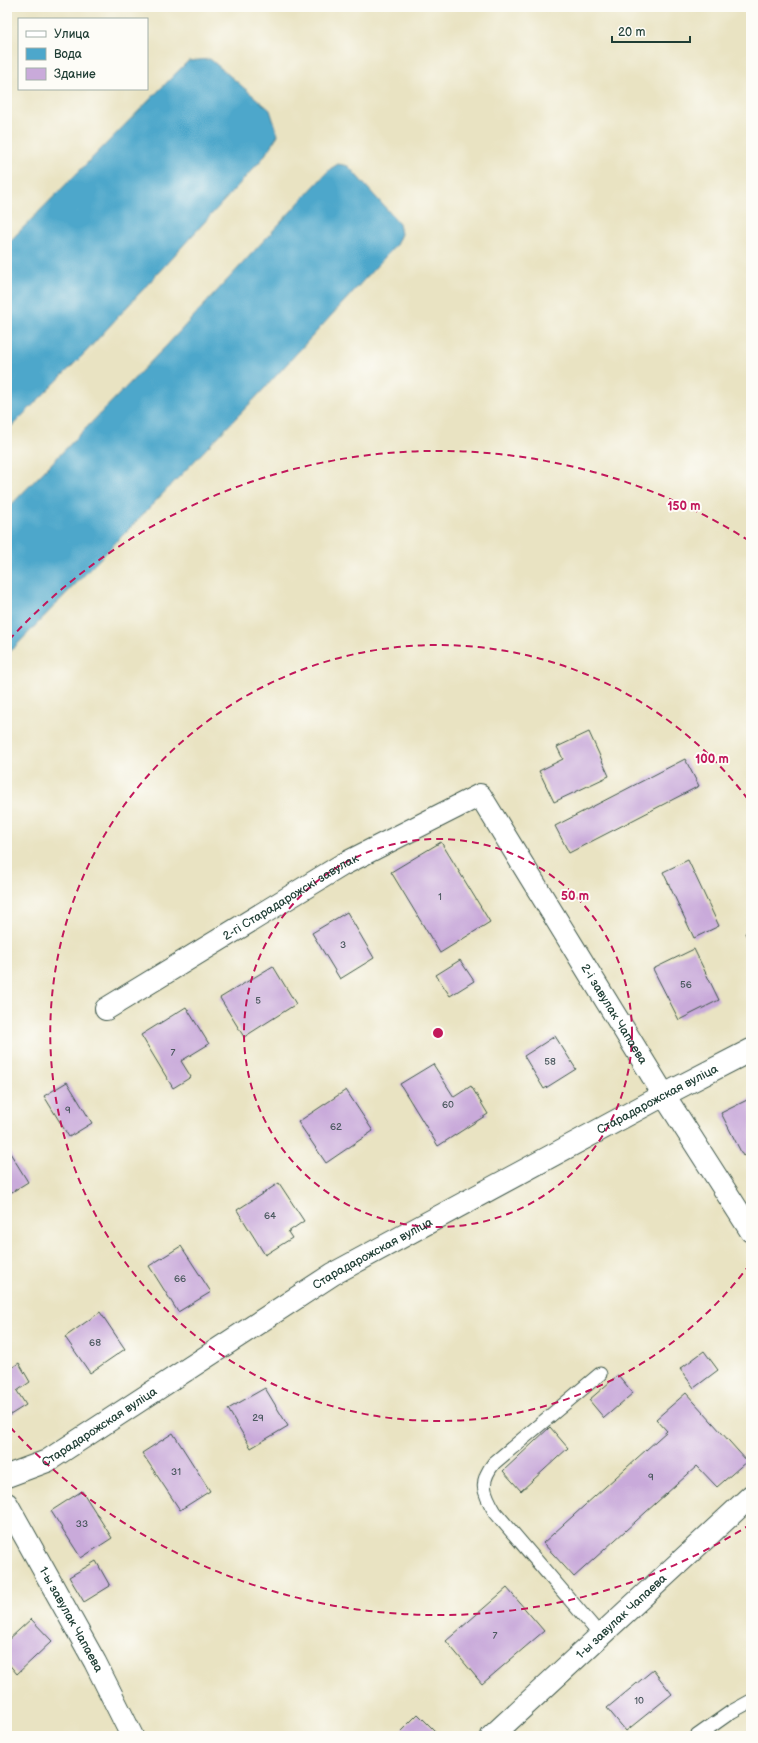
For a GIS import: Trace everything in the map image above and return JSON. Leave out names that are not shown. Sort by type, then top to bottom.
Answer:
[{"type":"street","name":"2-гі Старадарожскі завулак","points":[[106,1009],[342,865],[480,796]]},
{"type":"street","name":"2-і завулак Чапаева","points":[[480,796],[664,1095],[751,1231]]},
{"type":"street","name":"Старадарожская вуліца","points":[[7,1476],[47,1461],[333,1274],[664,1095],[751,1050]]},
{"type":"street","name":"1-ы завулак Чапаева","points":[[492,1736],[751,1496]]},
{"type":"street","name":"1-ы завулак Чапаева","points":[[7,1504],[96,1662],[132,1736]]},
{"type":"lane","points":[[600,1374],[494,1463],[486,1475],[484,1486],[486,1498],[495,1512],[601,1636]]},
{"type":"lane","points":[[697,1736],[731,1712],[751,1701]]},
{"type":"water","points":[[210,59],[270,110],[278,135],[263,158],[85,353],[7,431],[7,244],[188,61]]},
{"type":"water","points":[[338,164],[348,166],[399,223],[401,234],[396,245],[263,390],[7,655],[7,509],[168,344],[330,169]]},
{"type":"building","points":[[589,732],[609,776],[554,802],[539,771],[563,759],[557,747]]},
{"type":"building","points":[[685,759],[699,786],[569,853],[555,826]]},
{"type":"building","points":[[441,842],[490,922],[440,953],[391,872]]},
{"type":"building","points":[[688,860],[719,926],[694,938],[663,872]]},
{"type":"building","points":[[347,912],[374,958],[340,979],[312,933]]},
{"type":"building","points":[[751,930],[751,946],[745,933]]},
{"type":"building","points":[[694,949],[719,1000],[679,1020],[653,969]]},
{"type":"building","points":[[460,960],[474,981],[450,996],[436,975]]},
{"type":"building","points":[[273,966],[296,1004],[244,1037],[220,998]]},
{"type":"building","points":[[186,1007],[209,1044],[181,1061],[191,1077],[173,1088],[141,1035]]},
{"type":"building","points":[[555,1036],[576,1069],[544,1089],[524,1056]]},
{"type":"building","points":[[433,1064],[454,1097],[471,1086],[488,1114],[438,1146],[400,1084]]},
{"type":"building","points":[[67,1082],[92,1123],[69,1137],[44,1096]]},
{"type":"building","points":[[346,1090],[373,1131],[326,1163],[298,1122]]},
{"type":"building","points":[[751,1098],[751,1151],[743,1156],[721,1113]]},
{"type":"building","points":[[7,1148],[28,1182],[7,1195]]},
{"type":"building","points":[[279,1183],[304,1221],[288,1232],[292,1238],[265,1255],[237,1210]]},
{"type":"building","points":[[181,1246],[211,1292],[178,1312],[149,1266]]},
{"type":"building","points":[[100,1312],[125,1349],[90,1373],[65,1337]]},
{"type":"building","points":[[704,1351],[718,1370],[694,1388],[680,1369]]},
{"type":"building","points":[[19,1363],[30,1382],[17,1391],[26,1405],[7,1417],[7,1371]]},
{"type":"building","points":[[618,1375],[633,1393],[604,1418],[589,1400]]},
{"type":"building","points":[[265,1388],[288,1426],[251,1448],[228,1409]]},
{"type":"building","points":[[686,1393],[747,1461],[717,1487],[697,1466],[574,1577],[543,1543],[667,1431],[656,1419]]},
{"type":"building","points":[[550,1427],[568,1448],[521,1491],[503,1471]]},
{"type":"building","points":[[173,1433],[210,1491],[180,1510],[142,1453]]},
{"type":"building","points":[[82,1491],[112,1538],[81,1558],[51,1511]]},
{"type":"building","points":[[96,1561],[110,1586],[84,1602],[69,1577]]},
{"type":"building","points":[[507,1588],[544,1631],[482,1684],[446,1641]]},
{"type":"building","points":[[31,1619],[52,1641],[17,1674],[7,1662],[7,1641]]},
{"type":"building","points":[[653,1670],[672,1694],[626,1731],[607,1708]]},
{"type":"building","points":[[418,1714],[440,1736],[406,1736],[401,1731]]}]
